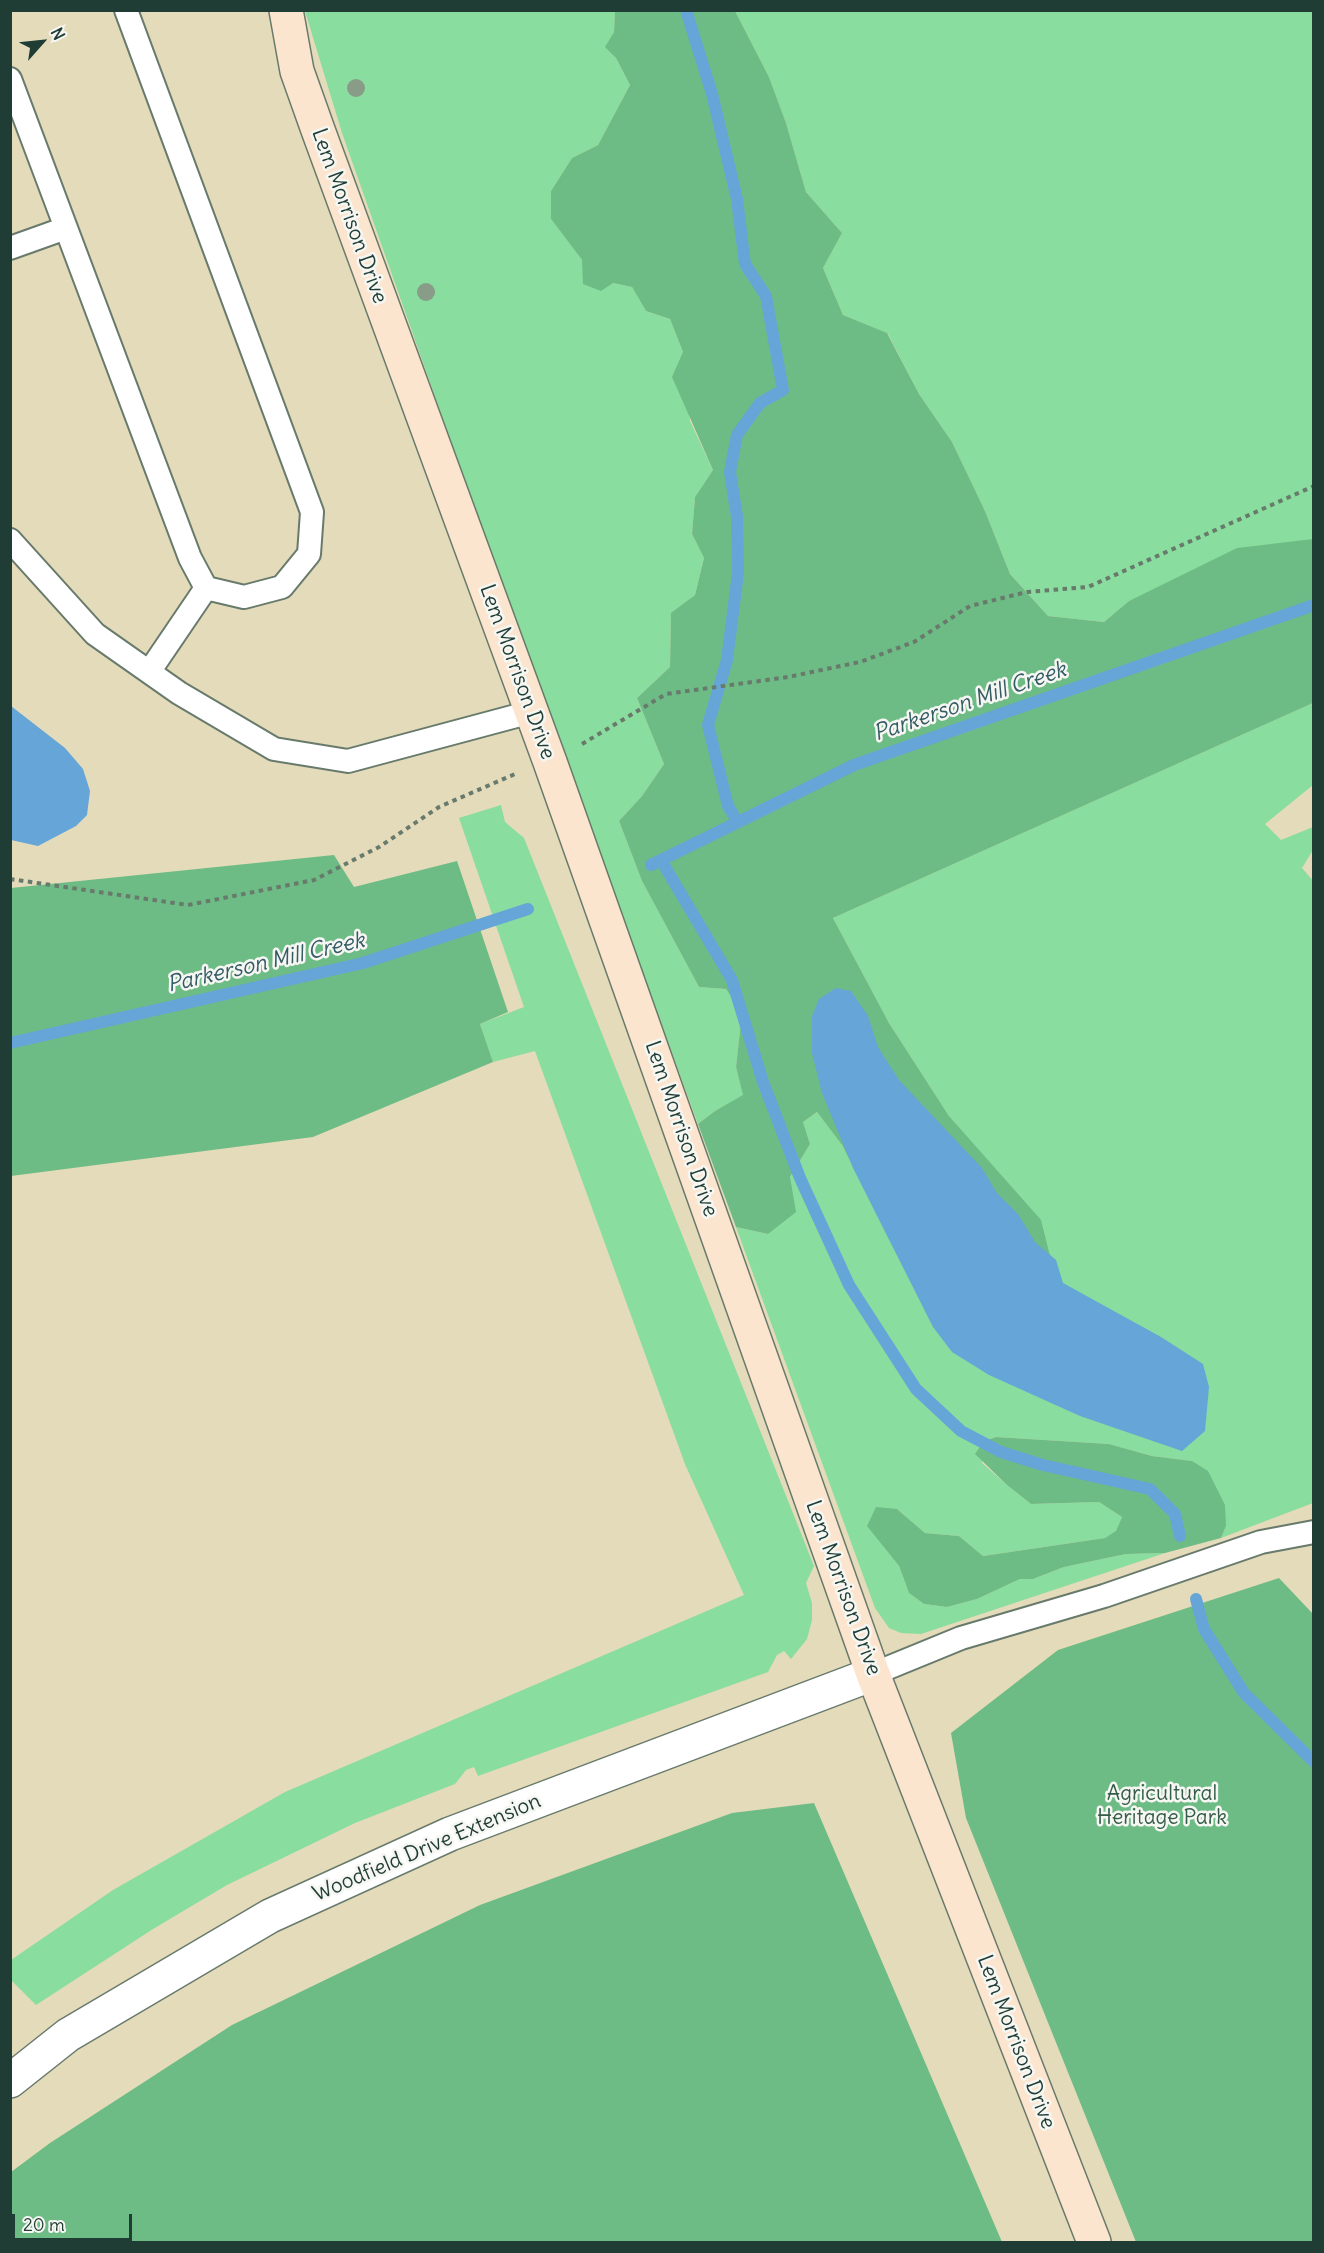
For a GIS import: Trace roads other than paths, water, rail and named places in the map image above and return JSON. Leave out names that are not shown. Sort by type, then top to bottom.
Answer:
[{"type":"street","name":"Lem Morrison Drive","points":[[286,10],[297,71],[550,762],[873,1674],[1094,2242]]},
{"type":"street","name":"Woodfield Drive Extension","points":[[10,2081],[68,2036],[270,1916],[450,1834],[873,1674]]},
{"type":"lane","points":[[10,79],[190,558],[206,588],[244,597],[282,587],[309,554],[312,512],[126,10]]},
{"type":"lane","points":[[10,248],[66,228]]},
{"type":"lane","points":[[10,540],[95,634],[179,693],[274,749],[348,761],[531,712]]},
{"type":"lane","points":[[149,672],[206,588]]},
{"type":"lane","points":[[873,1674],[961,1638],[1104,1596],[1262,1542],[1314,1532]]},
{"type":"water","points":[[11,706],[65,748],[83,769],[90,791],[87,815],[76,826],[38,846],[11,840]]},
{"type":"water","points":[[836,988],[851,991],[868,1016],[878,1047],[899,1080],[982,1168],[997,1193],[1018,1214],[1035,1242],[1056,1260],[1063,1283],[1161,1337],[1203,1364],[1209,1387],[1205,1431],[1182,1451],[1080,1416],[989,1375],[952,1352],[933,1327],[853,1168],[822,1093],[812,1053],[812,1016],[819,999]]},
{"type":"waterway","points":[[686,10],[712,94],[737,199],[745,264],[766,296],[783,390],[760,403],[737,435],[730,472],[737,517],[738,573],[727,660],[708,725],[728,806],[738,822]]},
{"type":"waterway","name":"Parkerson Mill Creek","points":[[651,865],[854,765],[1314,605]]},
{"type":"waterway","points":[[661,860],[732,980],[763,1082],[800,1178],[849,1285],[916,1389],[961,1431],[1001,1452],[1043,1465],[1150,1489],[1175,1514],[1180,1536]]},
{"type":"waterway","name":"Parkerson Mill Creek","points":[[10,1043],[363,963],[528,909]]},
{"type":"waterway","points":[[1196,1599],[1204,1629],[1244,1693],[1314,1762]]},
{"type":"park label","name":"Agricultural Heritage Park","points":[[1162,1806]]}]
